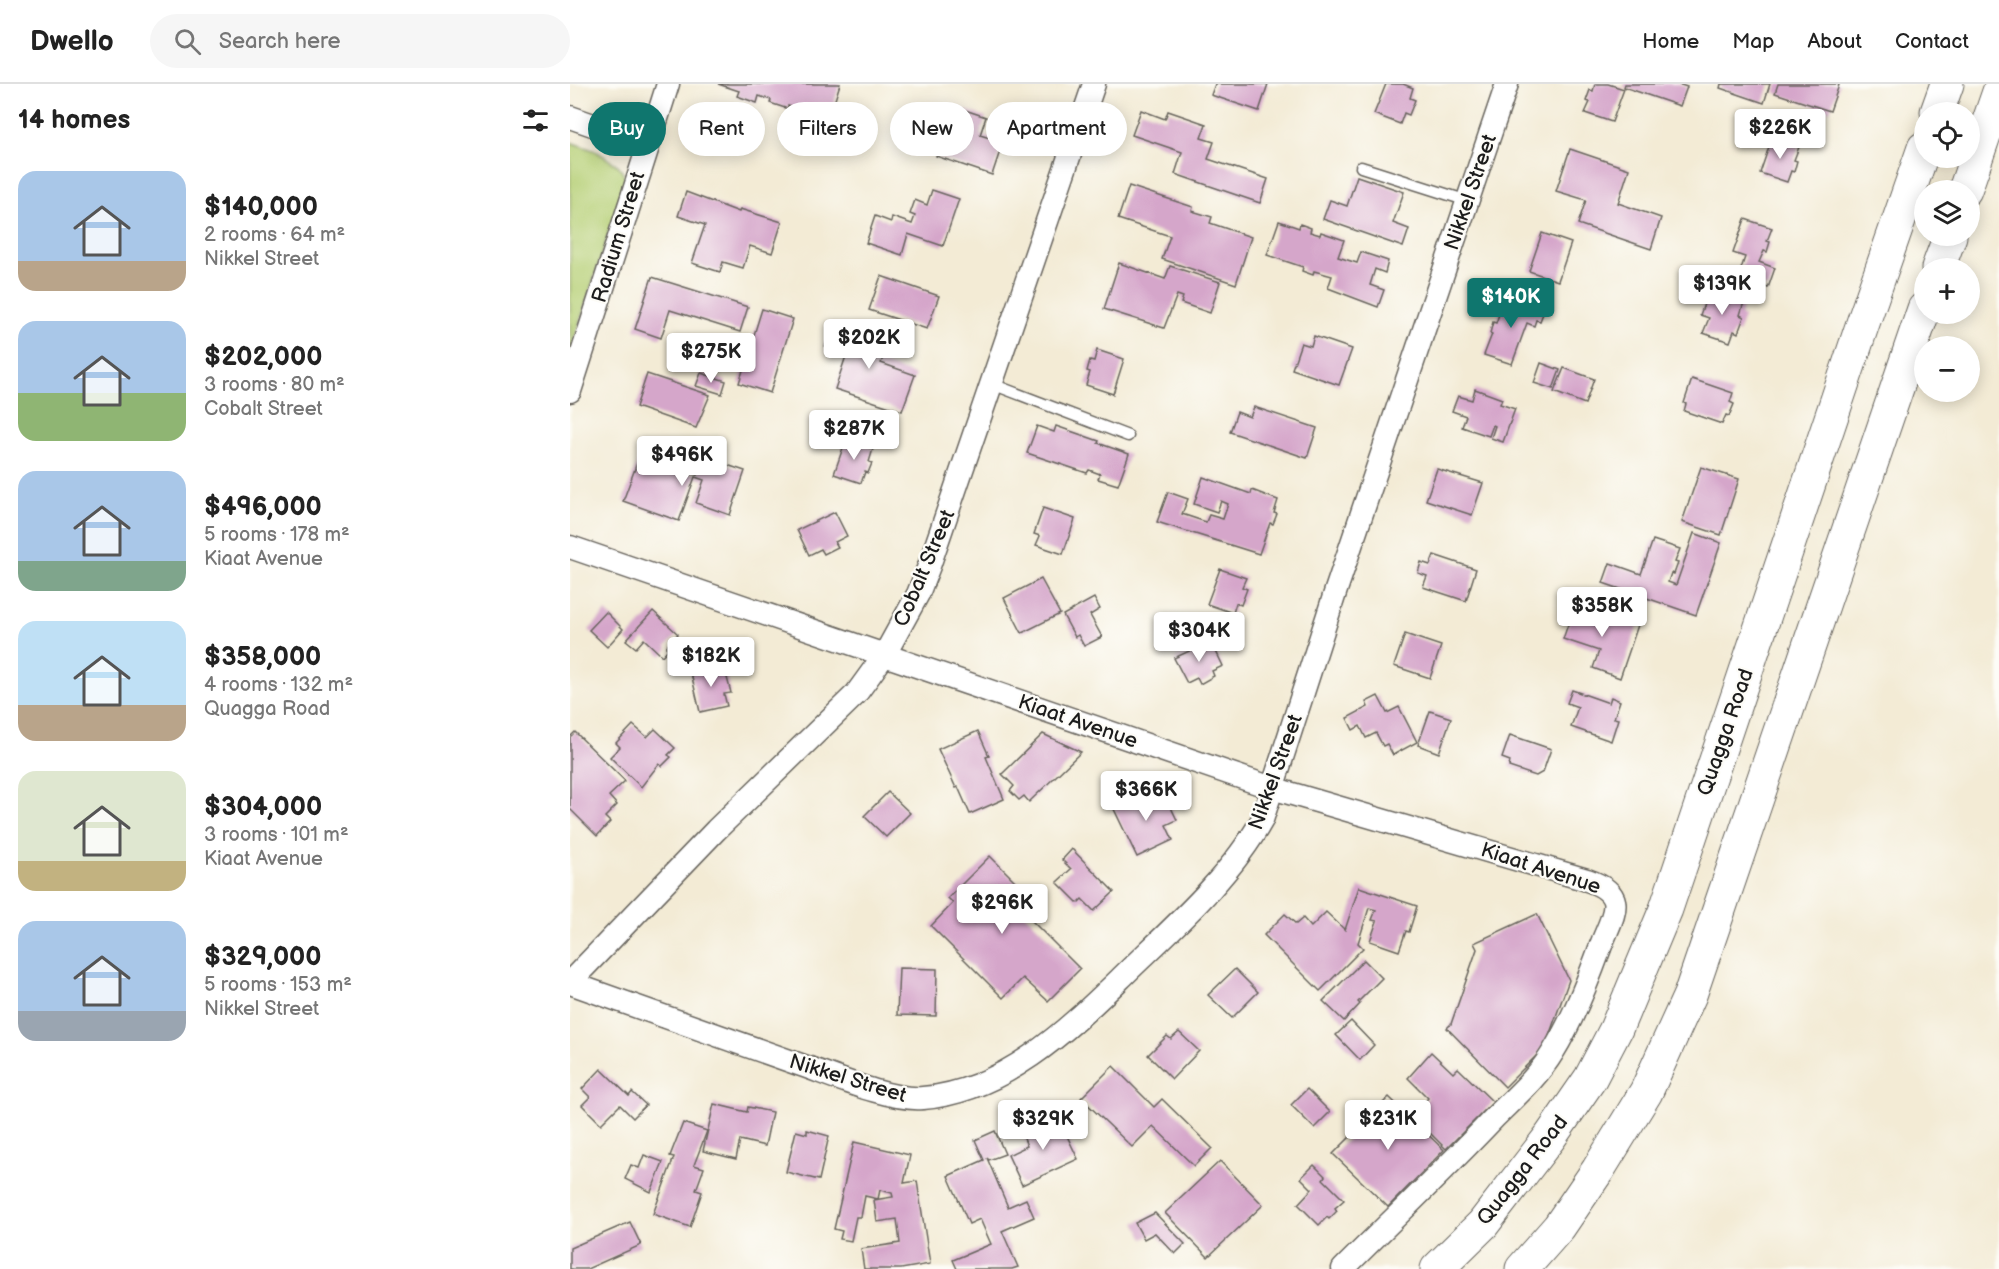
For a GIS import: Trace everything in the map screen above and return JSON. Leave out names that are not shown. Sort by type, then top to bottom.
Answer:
[{"type":"main road","points":[[1941,102],[1947,84]]},
{"type":"main road","points":[[1968,180],[1999,92]]},
{"type":"main road","name":"Quagga Road","points":[[1437,1269],[1483,1224],[1550,1137],[1590,1079],[1616,1029],[1666,909],[1917,168]]},
{"type":"main road","points":[[1522,1269],[1559,1227],[1598,1170],[1646,1092],[1690,995],[1919,324]]},
{"type":"street","name":"Radium Street","points":[[662,102],[668,84]]},
{"type":"street","name":"Cobalt Street","points":[[570,982],[717,830],[856,694],[885,654],[918,594],[929,566],[1094,84]]},
{"type":"street","name":"Nikkel Street","points":[[570,982],[886,1093],[923,1098],[980,1084],[1026,1059],[1069,1028],[1207,894],[1254,834],[1262,820],[1336,590],[1507,84]]},
{"type":"street","points":[[570,117],[588,123]]},
{"type":"street","name":"Radium Street","points":[[570,391],[643,156]]},
{"type":"street","name":"Kiaat Avenue","points":[[570,547],[1272,788],[1597,883],[1609,890],[1615,903],[1585,984],[1564,1032],[1544,1065],[1442,1173],[1343,1269]]},
{"type":"lane","points":[[1362,167],[1468,201]]},
{"type":"lane","points":[[992,384],[1128,436]]},
{"type":"green space","points":[[570,142],[588,148],[588,156],[604,156],[619,166],[626,179],[570,353]]},
{"type":"building","points":[[718,84],[840,84],[834,102],[777,102],[777,105],[770,103],[771,100],[759,96],[757,102],[754,102],[737,96],[739,91]]},
{"type":"building","points":[[1215,84],[1268,84],[1259,111],[1211,95]]},
{"type":"building","points":[[1386,84],[1403,84],[1413,88],[1410,98],[1415,100],[1409,115],[1404,113],[1400,124],[1374,114]]},
{"type":"building","points":[[1595,84],[1608,84],[1624,89],[1612,122],[1585,113],[1590,102],[1586,101]]},
{"type":"building","points":[[1625,84],[1678,84],[1687,87],[1680,106],[1624,87]]},
{"type":"building","points":[[1721,84],[1770,84],[1764,103],[1720,88]]},
{"type":"building","points":[[1778,84],[1839,85],[1830,111],[1775,93]]},
{"type":"building","points":[[1141,110],[1165,119],[1168,111],[1206,124],[1201,138],[1214,142],[1208,159],[1268,179],[1260,203],[1175,174],[1182,152],[1132,135]]},
{"type":"building","points":[[974,113],[986,117],[980,135],[986,137],[986,156],[998,156],[992,175],[936,156],[974,156]]},
{"type":"building","points":[[1772,138],[1799,147],[1794,160],[1797,161],[1794,172],[1791,171],[1787,182],[1760,173]]},
{"type":"building","points":[[1570,149],[1629,169],[1618,203],[1661,218],[1651,249],[1578,224],[1586,200],[1556,191]]},
{"type":"building","points":[[1357,176],[1404,192],[1393,223],[1409,229],[1403,247],[1323,219],[1330,200],[1347,206]]},
{"type":"building","points":[[1129,186],[1193,207],[1192,211],[1212,217],[1210,223],[1251,237],[1236,284],[1162,259],[1170,236],[1118,219]]},
{"type":"building","points":[[932,190],[959,199],[943,246],[908,234],[902,255],[866,243],[875,216],[891,222],[892,217],[912,224],[915,216],[910,214],[915,200],[927,205]]},
{"type":"building","points":[[686,192],[739,212],[740,209],[782,222],[772,253],[750,246],[743,268],[723,262],[720,272],[692,263],[705,225],[678,216]]},
{"type":"building","points":[[1745,219],[1772,228],[1767,241],[1770,242],[1767,252],[1764,251],[1759,262],[1775,268],[1768,288],[1738,278],[1745,257],[1733,253]]},
{"type":"building","points":[[1279,221],[1299,228],[1300,224],[1311,228],[1310,232],[1320,235],[1321,232],[1344,240],[1338,257],[1357,263],[1361,252],[1388,261],[1385,273],[1375,269],[1370,285],[1384,290],[1378,307],[1328,288],[1332,276],[1314,271],[1313,275],[1302,271],[1303,267],[1267,255]]},
{"type":"building","points":[[1542,233],[1571,243],[1558,281],[1529,271]]},
{"type":"building","points":[[1119,263],[1165,279],[1170,266],[1220,282],[1210,313],[1181,303],[1183,297],[1177,295],[1164,328],[1104,309]]},
{"type":"building","points":[[881,276],[939,296],[927,329],[869,310]]},
{"type":"building","points":[[652,277],[748,307],[740,332],[670,310],[661,338],[635,329]]},
{"type":"building","points":[[1709,290],[1744,302],[1740,315],[1744,317],[1738,333],[1734,331],[1730,342],[1703,333],[1709,318],[1700,315]]},
{"type":"building","points":[[1505,297],[1544,311],[1540,321],[1536,320],[1534,326],[1527,323],[1512,364],[1484,355],[1492,334],[1490,333],[1493,322],[1496,323]]},
{"type":"building","points":[[762,309],[793,319],[770,393],[739,383]]},
{"type":"building","points":[[832,326],[888,344],[881,363],[915,375],[902,411],[835,389],[847,353],[825,346]]},
{"type":"building","points":[[1314,336],[1352,349],[1339,385],[1292,369],[1301,343],[1311,346]]},
{"type":"building","points":[[1097,350],[1124,359],[1113,394],[1086,385],[1090,372],[1087,371],[1090,360],[1094,361]]},
{"type":"building","points":[[1541,363],[1560,370],[1553,389],[1534,383]]},
{"type":"building","points":[[1564,368],[1594,379],[1585,404],[1554,392]]},
{"type":"building","points":[[701,373],[726,381],[722,394],[696,386]]},
{"type":"building","points":[[647,374],[710,395],[696,428],[636,407]]},
{"type":"building","points":[[1692,379],[1733,393],[1730,402],[1734,404],[1729,416],[1726,415],[1722,424],[1684,411],[1686,404],[1684,403]]},
{"type":"building","points":[[1475,389],[1502,399],[1500,404],[1515,409],[1503,442],[1491,438],[1495,426],[1493,425],[1489,436],[1462,427],[1466,416],[1452,411],[1458,396],[1472,400]]},
{"type":"building","points":[[1254,407],[1317,428],[1307,458],[1230,432],[1237,412],[1250,417]]},
{"type":"building","points":[[1037,426],[1054,432],[1056,426],[1129,454],[1118,485],[1098,479],[1100,474],[1089,470],[1087,473],[1027,453]]},
{"type":"building","points":[[846,439],[873,449],[869,462],[872,463],[861,483],[834,474]]},
{"type":"building","points":[[640,455],[697,475],[703,457],[745,471],[730,515],[696,503],[704,480],[695,477],[679,521],[623,501]]},
{"type":"building","points":[[1701,467],[1739,479],[1721,535],[1682,522]]},
{"type":"building","points":[[1437,469],[1483,483],[1472,515],[1426,500]]},
{"type":"building","points":[[1203,477],[1251,494],[1252,490],[1278,500],[1274,513],[1277,514],[1273,524],[1270,523],[1259,554],[1157,522],[1168,492],[1188,499],[1182,514],[1206,522],[1209,515],[1223,519],[1228,504],[1221,501],[1217,512],[1194,504]]},
{"type":"building","points":[[1043,508],[1075,519],[1063,554],[1036,545],[1040,536],[1034,534]]},
{"type":"building","points":[[835,512],[847,536],[835,542],[838,547],[824,554],[821,549],[809,555],[797,530]]},
{"type":"building","points":[[1694,533],[1721,543],[1696,615],[1603,583],[1610,563],[1641,574],[1653,540],[1680,549],[1675,562],[1678,563],[1674,574],[1671,573],[1668,582],[1676,585]]},
{"type":"building","points":[[1434,555],[1476,569],[1466,601],[1423,587],[1427,576],[1418,573],[1421,562],[1430,565]]},
{"type":"building","points":[[1220,569],[1246,578],[1242,587],[1247,589],[1241,605],[1236,603],[1233,613],[1207,604]]},
{"type":"building","points":[[1041,579],[1060,614],[1022,633],[1004,598]]},
{"type":"building","points":[[1094,598],[1100,609],[1090,615],[1102,637],[1084,646],[1078,635],[1075,637],[1063,615]]},
{"type":"building","points":[[1575,604],[1638,625],[1620,678],[1593,668],[1599,651],[1563,639]]},
{"type":"building","points":[[653,611],[678,634],[666,647],[668,649],[662,656],[644,639],[636,648],[626,640]]},
{"type":"building","points":[[606,612],[623,629],[607,647],[589,630]]},
{"type":"building","points":[[1405,634],[1441,646],[1430,678],[1394,666]]},
{"type":"building","points":[[1211,641],[1223,666],[1212,671],[1214,676],[1200,684],[1197,678],[1187,683],[1174,658]]},
{"type":"building","points":[[724,666],[731,693],[724,694],[727,706],[700,712],[691,673]]},
{"type":"building","points":[[1572,690],[1609,703],[1611,697],[1620,701],[1614,718],[1618,719],[1611,741],[1571,727],[1578,707],[1567,703]]},
{"type":"building","points":[[1378,696],[1387,713],[1399,707],[1417,742],[1393,755],[1387,744],[1383,746],[1376,733],[1366,738],[1360,726],[1353,730],[1347,718],[1368,707],[1366,702]]},
{"type":"building","points":[[1430,711],[1451,718],[1439,753],[1418,745]]},
{"type":"building","points":[[633,725],[647,737],[655,729],[675,748],[668,755],[671,757],[662,766],[659,764],[641,787],[610,757],[620,747],[616,743]]},
{"type":"building","points":[[978,731],[989,756],[986,757],[1004,799],[970,814],[938,749]]},
{"type":"building","points":[[575,732],[625,781],[609,796],[617,805],[605,817],[610,822],[597,836],[570,809],[570,737]]},
{"type":"building","points":[[1043,734],[1081,752],[1029,802],[1024,796],[1019,800],[1010,791],[1014,786],[1002,774]]},
{"type":"building","points":[[1510,735],[1551,749],[1543,772],[1536,776],[1509,767],[1510,761],[1502,758]]},
{"type":"building","points":[[1149,790],[1154,802],[1166,797],[1177,820],[1166,825],[1173,840],[1137,857],[1113,807]]},
{"type":"building","points":[[888,792],[910,813],[886,837],[864,816]]},
{"type":"building","points":[[1072,849],[1114,892],[1094,911],[1082,899],[1078,903],[1057,882],[1071,869],[1062,860]]},
{"type":"building","points":[[990,856],[1026,892],[1007,911],[1013,916],[1020,909],[1080,969],[1048,1001],[1023,978],[1003,998],[931,926],[953,903],[948,898]]},
{"type":"building","points":[[1359,887],[1417,906],[1409,932],[1406,931],[1399,951],[1370,941],[1377,921],[1372,920],[1376,910],[1369,908],[1358,943],[1363,948],[1320,991],[1264,935],[1285,914],[1296,924],[1303,918],[1311,927],[1326,912],[1345,930]]},
{"type":"building","points":[[1537,914],[1569,980],[1545,1047],[1505,1087],[1447,1028],[1451,1024],[1477,949],[1474,943]]},
{"type":"building","points":[[1364,960],[1382,978],[1358,1002],[1360,1004],[1344,1021],[1323,1001]]},
{"type":"building","points":[[899,968],[937,969],[936,1016],[897,1015]]},
{"type":"building","points":[[1235,969],[1258,992],[1232,1018],[1208,995]]},
{"type":"building","points":[[1351,1021],[1374,1045],[1360,1060],[1336,1035]]},
{"type":"building","points":[[1179,1032],[1199,1051],[1172,1079],[1148,1055],[1167,1036],[1171,1039]]},
{"type":"building","points":[[1431,1052],[1453,1073],[1458,1068],[1493,1102],[1446,1149],[1412,1115],[1428,1098],[1408,1078]]},
{"type":"building","points":[[1113,1066],[1154,1107],[1162,1099],[1212,1148],[1194,1166],[1153,1126],[1132,1147],[1081,1098]]},
{"type":"building","points":[[601,1069],[629,1096],[632,1092],[646,1105],[633,1118],[620,1105],[601,1124],[582,1105],[590,1097],[582,1089]]},
{"type":"building","points":[[1307,1089],[1330,1112],[1314,1128],[1291,1105]]},
{"type":"building","points":[[1389,1097],[1444,1150],[1388,1207],[1333,1154],[1361,1126],[1355,1120],[1367,1107],[1373,1113]]},
{"type":"building","points":[[714,1104],[747,1112],[748,1107],[772,1112],[765,1146],[740,1140],[736,1159],[703,1151]]},
{"type":"building","points":[[1057,1115],[1078,1159],[1022,1185],[1008,1155],[1027,1146],[1021,1131]]},
{"type":"building","points":[[683,1123],[707,1131],[694,1165],[704,1168],[696,1190],[702,1192],[690,1227],[653,1214],[674,1157],[670,1156]]},
{"type":"building","points":[[807,1130],[829,1136],[819,1180],[786,1172],[796,1131],[807,1134]]},
{"type":"building","points":[[995,1131],[1005,1154],[989,1160],[987,1158],[1008,1207],[1026,1199],[1034,1217],[1002,1231],[1018,1267],[1012,1269],[957,1269],[953,1260],[991,1244],[980,1219],[969,1224],[948,1176],[984,1160],[975,1140]]},
{"type":"building","points":[[854,1142],[910,1155],[904,1183],[917,1181],[930,1264],[901,1269],[864,1269],[861,1249],[900,1243],[897,1219],[877,1222],[874,1200],[893,1197],[892,1193],[880,1190],[878,1199],[865,1196],[861,1217],[856,1217],[851,1241],[840,1239],[842,1231],[834,1229]]},
{"type":"building","points":[[644,1155],[663,1162],[651,1192],[625,1179],[631,1165],[639,1168]]},
{"type":"building","points":[[1220,1161],[1263,1205],[1208,1257],[1165,1213]]},
{"type":"building","points":[[1314,1165],[1325,1176],[1323,1179],[1344,1200],[1335,1208],[1337,1211],[1329,1219],[1327,1217],[1319,1225],[1298,1204],[1312,1189],[1301,1178]]},
{"type":"building","points":[[1155,1213],[1185,1244],[1175,1254],[1155,1233],[1144,1239],[1135,1223]]},
{"type":"building","points":[[630,1222],[641,1245],[587,1269],[570,1269],[570,1248]]}]
